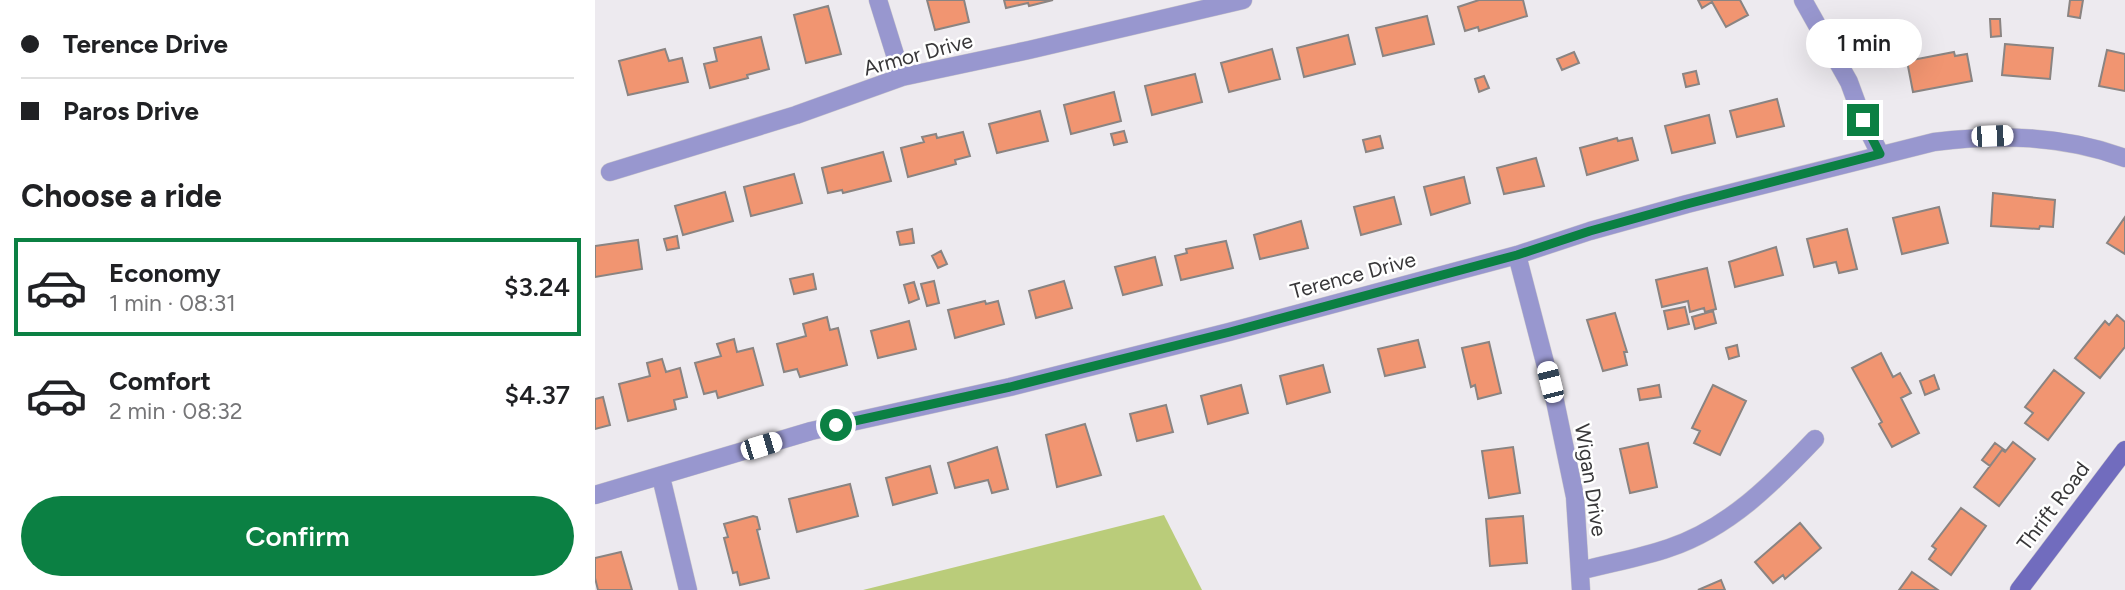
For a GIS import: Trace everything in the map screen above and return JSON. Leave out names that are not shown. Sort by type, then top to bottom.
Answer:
[{"type":"street","points":[[878,0],[902,77]]},
{"type":"street","name":"Armor Drive","points":[[610,172],[796,115],[902,77],[1243,0]]},
{"type":"street","points":[[1803,0],[1849,82],[1863,120],[1880,154]]},
{"type":"street","name":"Terence Drive","points":[[595,495],[811,431],[1010,387],[1230,332],[1517,255],[1687,204],[1934,142],[2011,136],[2096,147],[2125,158]]},
{"type":"street","name":"Wigan Drive","points":[[1517,255],[1564,443],[1574,497],[1581,590]]},
{"type":"street","points":[[1580,571],[1671,547],[1714,527],[1743,508],[1776,480],[1815,439]]},
{"type":"street","name":"Thrift Road","points":[[2019,590],[2125,450]]},
{"type":"street","points":[[661,477],[688,590]]},
{"type":"green space","points":[[1164,515],[1202,590],[863,590]]},
{"type":"building","points":[[927,0],[964,0],[969,22],[935,30]]},
{"type":"building","points":[[1004,0],[1053,0],[1006,8]]},
{"type":"building","points":[[1479,0],[1523,0],[1527,16],[1479,31],[1478,27],[1465,31],[1458,7]]},
{"type":"building","points":[[1698,0],[1740,0],[1748,15],[1726,27],[1712,2],[1702,8]]},
{"type":"building","points":[[2070,0],[2083,0],[2080,18],[2068,16]]},
{"type":"building","points":[[828,6],[841,54],[806,63],[794,15]]},
{"type":"building","points":[[1427,16],[1434,44],[1383,56],[1376,28]]},
{"type":"building","points":[[1990,19],[2000,19],[2001,36],[1991,37]]},
{"type":"building","points":[[1348,35],[1355,64],[1304,77],[1297,48]]},
{"type":"building","points":[[761,37],[769,69],[747,75],[748,78],[710,88],[704,64],[717,61],[714,48]]},
{"type":"building","points":[[2005,44],[2053,48],[2050,79],[2002,75]]},
{"type":"building","points":[[665,49],[669,61],[682,58],[688,82],[628,95],[619,61]]},
{"type":"building","points":[[1272,49],[1280,79],[1229,92],[1221,63]]},
{"type":"building","points":[[2107,50],[2125,54],[2125,91],[2099,86]]},
{"type":"building","points":[[1574,52],[1579,63],[1562,70],[1557,59]]},
{"type":"building","points":[[1954,52],[1955,56],[1967,54],[1972,81],[1913,92],[1907,61]]},
{"type":"building","points":[[1696,71],[1699,84],[1686,87],[1683,74]]},
{"type":"building","points":[[1195,74],[1202,102],[1152,115],[1145,86]]},
{"type":"building","points":[[1484,76],[1489,88],[1479,92],[1475,79]]},
{"type":"building","points":[[1114,92],[1121,121],[1071,134],[1064,105]]},
{"type":"building","points":[[1777,99],[1784,126],[1737,137],[1730,111]]},
{"type":"building","points":[[1040,111],[1048,141],[997,153],[989,124]]},
{"type":"building","points":[[1709,115],[1715,143],[1672,153],[1665,126]]},
{"type":"building","points":[[1124,131],[1127,142],[1114,145],[1111,134]]},
{"type":"building","points":[[963,132],[970,156],[955,160],[956,164],[908,177],[901,148],[924,142],[922,137],[936,134],[937,138]]},
{"type":"building","points":[[1380,136],[1383,148],[1366,152],[1363,140]]},
{"type":"building","points":[[1617,138],[1618,141],[1632,138],[1638,160],[1587,175],[1580,148]]},
{"type":"building","points":[[883,152],[891,181],[843,193],[842,190],[828,193],[822,168]]},
{"type":"building","points":[[1536,158],[1544,186],[1504,194],[1497,168]]},
{"type":"building","points":[[794,174],[802,203],[751,216],[744,187]]},
{"type":"building","points":[[1464,177],[1470,203],[1431,215],[1424,187]]},
{"type":"building","points":[[725,192],[733,221],[683,235],[675,206]]},
{"type":"building","points":[[1993,193],[2055,200],[2053,227],[2040,226],[2039,229],[1991,226]]},
{"type":"building","points":[[1394,197],[1401,224],[1361,235],[1354,207]]},
{"type":"building","points":[[1939,207],[1948,243],[1902,254],[1893,218]]},
{"type":"building","points":[[2125,217],[2125,254],[2107,243]]},
{"type":"building","points":[[1301,221],[1308,248],[1260,259],[1254,235]]},
{"type":"building","points":[[912,229],[914,243],[900,245],[897,232]]},
{"type":"building","points":[[1847,229],[1857,269],[1839,273],[1836,262],[1814,267],[1807,239]]},
{"type":"building","points":[[677,236],[679,248],[667,250],[664,239]]},
{"type":"building","points":[[638,240],[642,269],[595,277],[595,246]]},
{"type":"building","points":[[1226,241],[1233,268],[1181,280],[1175,256],[1187,253],[1186,249]]},
{"type":"building","points":[[1776,247],[1783,275],[1735,287],[1729,262]]},
{"type":"building","points":[[941,251],[947,264],[938,268],[932,256]]},
{"type":"building","points":[[1155,257],[1162,285],[1123,295],[1115,267]]},
{"type":"building","points":[[1707,268],[1716,309],[1705,312],[1704,308],[1690,312],[1688,301],[1662,307],[1656,280]]},
{"type":"building","points":[[813,274],[816,289],[794,294],[790,279]]},
{"type":"building","points":[[934,281],[939,303],[927,306],[921,284]]},
{"type":"building","points":[[1064,281],[1072,308],[1036,318],[1029,291]]},
{"type":"building","points":[[914,282],[919,299],[909,303],[904,285]]},
{"type":"building","points":[[985,301],[986,304],[998,301],[1004,324],[955,338],[948,310]]},
{"type":"building","points":[[1685,307],[1689,324],[1668,329],[1664,311]]},
{"type":"building","points":[[1713,311],[1716,323],[1695,329],[1692,317]]},
{"type":"building","points":[[1615,313],[1627,352],[1624,352],[1627,365],[1603,371],[1587,320]]},
{"type":"building","points":[[2117,315],[2125,322],[2125,347],[2100,378],[2075,358],[2105,321],[2109,325]]},
{"type":"building","points":[[827,317],[830,330],[838,328],[847,365],[800,377],[797,369],[784,372],[777,344],[806,336],[803,324]]},
{"type":"building","points":[[909,321],[916,349],[878,358],[871,331]]},
{"type":"building","points":[[734,339],[737,352],[753,348],[763,385],[718,398],[716,391],[704,394],[695,363],[721,356],[717,344]]},
{"type":"building","points":[[1418,340],[1425,367],[1385,376],[1378,349]]},
{"type":"building","points":[[1489,342],[1501,393],[1478,399],[1475,385],[1471,387],[1462,348]]},
{"type":"building","points":[[1737,345],[1739,356],[1729,359],[1726,348]]},
{"type":"building","points":[[1881,353],[1893,377],[1900,373],[1911,393],[1901,398],[1919,433],[1892,447],[1879,424],[1882,422],[1852,368]]},
{"type":"building","points":[[662,359],[666,372],[680,368],[687,397],[674,400],[676,409],[628,421],[619,384],[650,376],[647,363]]},
{"type":"building","points":[[1323,365],[1330,392],[1287,404],[1280,376]]},
{"type":"building","points":[[2054,370],[2084,393],[2048,440],[2025,423],[2033,413],[2025,407]]},
{"type":"building","points":[[1934,375],[1939,389],[1925,395],[1920,381]]},
{"type":"building","points":[[1241,385],[1248,413],[1208,424],[1201,396]]},
{"type":"building","points":[[1659,385],[1661,397],[1640,400],[1638,389]]},
{"type":"building","points":[[1713,385],[1746,401],[1720,455],[1694,443],[1700,431],[1692,428]]},
{"type":"building","points":[[603,397],[610,425],[595,429],[595,399]]},
{"type":"building","points":[[1166,405],[1173,432],[1137,441],[1130,414]]},
{"type":"building","points":[[1085,424],[1101,475],[1057,487],[1046,435]]},
{"type":"building","points":[[2013,442],[2035,459],[1999,506],[1974,487],[2002,450],[2005,452]]},
{"type":"building","points":[[1648,443],[1657,487],[1630,493],[1620,449]]},
{"type":"building","points":[[1995,443],[2006,451],[2002,450],[1990,466],[1982,460]]},
{"type":"building","points":[[997,447],[1008,489],[992,493],[988,480],[955,488],[948,463]]},
{"type":"building","points":[[1513,447],[1520,493],[1489,498],[1482,451]]},
{"type":"building","points":[[930,466],[937,493],[893,505],[886,478]]},
{"type":"building","points":[[850,484],[858,516],[797,532],[789,499]]},
{"type":"building","points":[[1961,508],[1986,526],[1951,575],[1929,559],[1936,549],[1932,546]]},
{"type":"building","points":[[1523,516],[1527,563],[1490,566],[1486,519]]},
{"type":"building","points":[[757,517],[760,529],[757,530],[769,578],[740,585],[737,572],[733,573],[724,538],[728,537],[724,524]]},
{"type":"building","points":[[1800,523],[1821,548],[1785,579],[1783,575],[1773,583],[1755,562]]},
{"type":"building","points":[[621,552],[632,590],[598,590],[595,558]]},
{"type":"building","points":[[1912,572],[1938,590],[1899,590]]},
{"type":"building","points":[[1721,580],[1725,590],[1698,590]]},
{"type":"route","points":[[836,425],[1010,387],[1230,332],[1517,255],[1687,204],[1880,154],[1863,120]]}]
